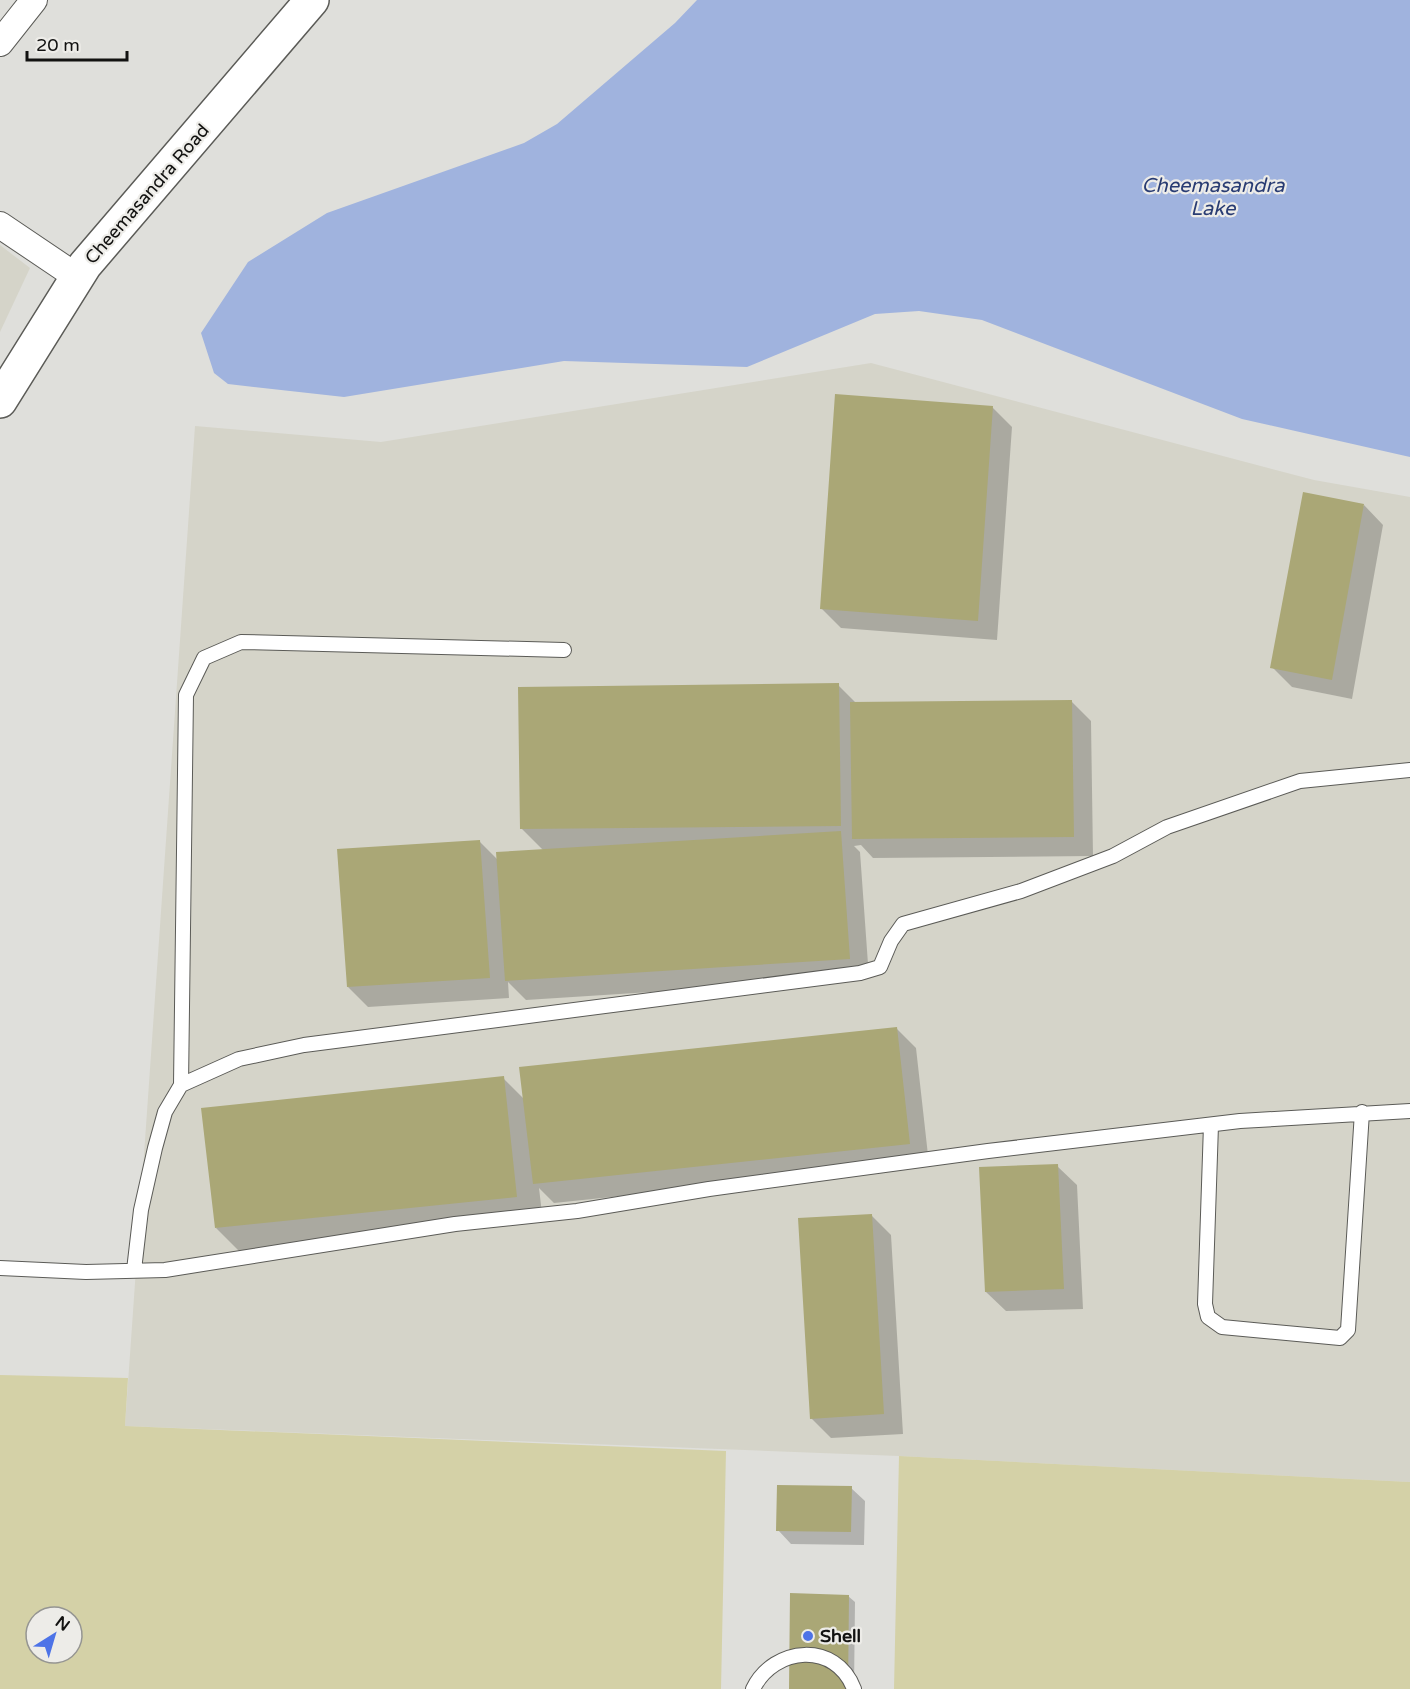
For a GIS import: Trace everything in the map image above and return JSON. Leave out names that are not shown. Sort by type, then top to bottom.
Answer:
[{"type":"street","points":[[0,43],[34,0]]},
{"type":"street","name":"Cheemasandra Road","points":[[0,401],[84,265],[312,0]]},
{"type":"street","points":[[0,225],[77,277]]},
{"type":"lane","points":[[134,1270],[141,1210],[155,1148],[165,1112],[181,1085],[186,695],[204,658],[241,642],[564,650]]},
{"type":"lane","points":[[181,1085],[239,1059],[304,1045],[860,973],[880,967],[891,941],[903,924],[1021,891],[1113,856],[1139,840],[1188,819],[1300,781],[1410,770]]},
{"type":"lane","points":[[0,1268],[86,1272],[165,1270],[455,1224],[577,1211],[839,1170],[1211,1125],[1362,1112],[1410,1111]]},
{"type":"lane","points":[[1211,1125],[1204,1304],[1208,1317],[1222,1327],[1340,1338],[1348,1330],[1362,1112]]},
{"type":"lane","points":[[753,1689],[767,1671],[783,1659],[799,1654],[813,1654],[831,1659],[854,1689]]},
{"type":"shaded area","points":[[0,245],[30,268],[0,332]]},
{"type":"shaded area","points":[[871,363],[1314,480],[1410,497],[1410,1482],[899,1456],[125,1426],[195,426],[381,442]]},
{"type":"shaded area","points":[[0,1375],[128,1378],[125,1426],[726,1451],[721,1689],[0,1689]]},
{"type":"shaded area","points":[[899,1456],[1410,1482],[1410,1689],[894,1689]]},
{"type":"water","name":"Cheemasandra Lake","points":[[697,0],[1410,0],[1410,457],[1242,419],[982,320],[919,311],[875,314],[747,367],[564,361],[344,397],[228,384],[214,373],[201,333],[248,262],[327,213],[524,143],[557,124],[675,23]]},
{"type":"building","points":[[835,394],[993,406],[978,621],[820,609]]},
{"type":"building","points":[[1303,492],[1364,504],[1332,680],[1270,668]]},
{"type":"building","points":[[839,683],[841,826],[520,829],[518,687]]},
{"type":"building","points":[[1072,700],[1074,837],[852,839],[850,702]]},
{"type":"building","points":[[841,831],[850,959],[505,981],[496,852]]},
{"type":"building","points":[[480,840],[490,978],[347,987],[337,849]]},
{"type":"building","points":[[897,1027],[910,1144],[533,1184],[519,1067]]},
{"type":"building","points":[[504,1076],[517,1197],[215,1228],[201,1108]]},
{"type":"building","points":[[1058,1164],[1064,1289],[985,1292],[979,1167]]},
{"type":"building","points":[[872,1214],[884,1414],[810,1419],[798,1218]]},
{"type":"building","points":[[777,1485],[852,1486],[851,1532],[776,1531]]},
{"type":"building","points":[[790,1593],[849,1595],[848,1689],[789,1689]]},
{"type":"place","name":"Shell","points":[[808,1636]]}]
